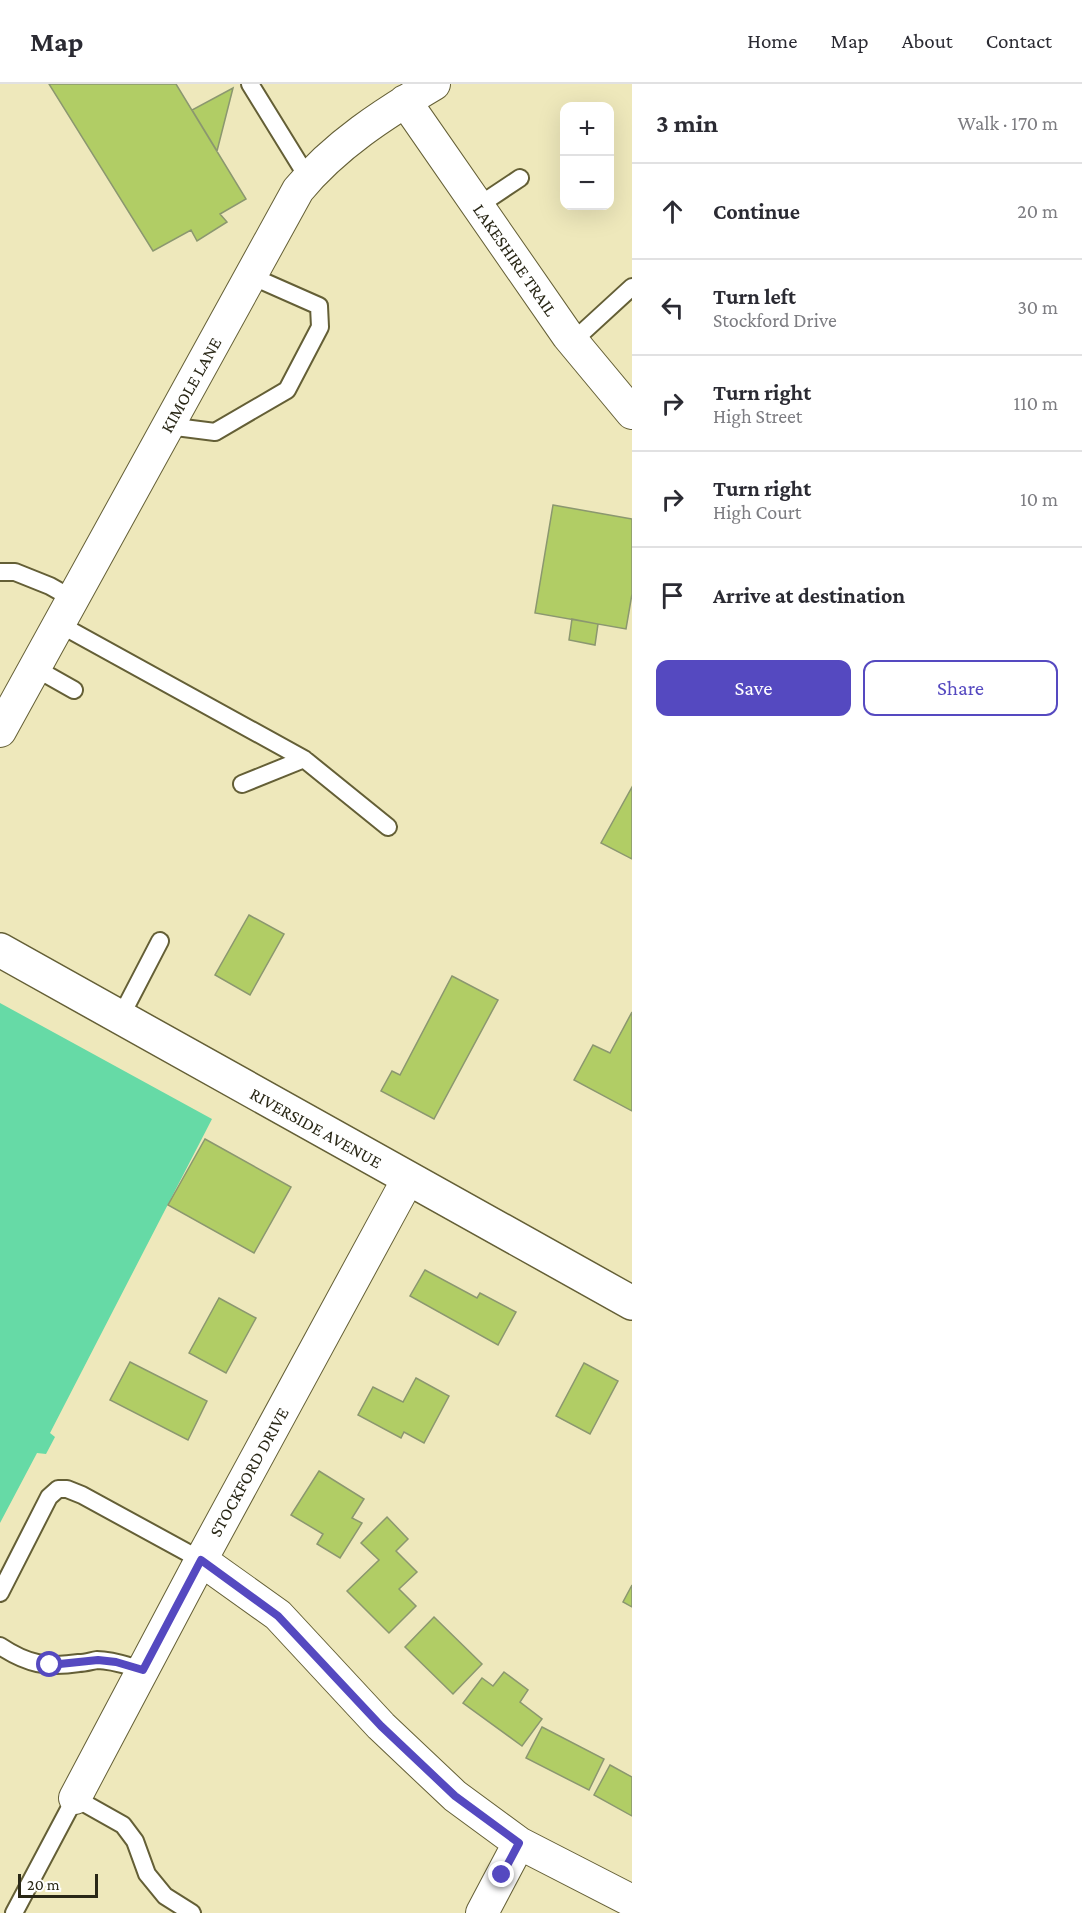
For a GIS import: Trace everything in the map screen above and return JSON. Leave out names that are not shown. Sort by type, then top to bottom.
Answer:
[{"type":"street","name":"KIMOLE LANE","points":[[0,731],[298,190],[332,153],[400,92],[434,84]]},
{"type":"street","name":"LAKESHIRE TRAIL","points":[[400,92],[572,342],[632,413]]},
{"type":"street","name":"RIVERSIDE AVENUE","points":[[0,950],[632,1304]]},
{"type":"street","name":"STOCKFORD DRIVE","points":[[75,1798],[408,1179]]},
{"type":"street","points":[[201,1560],[278,1616],[381,1726],[447,1788],[519,1843],[632,1901]]},
{"type":"street","points":[[482,1913],[519,1843]]},
{"type":"lane","points":[[250,84],[308,178]]},
{"type":"lane","points":[[478,206],[520,178]]},
{"type":"lane","points":[[168,426],[215,432],[287,390],[320,327],[319,306],[251,276]]},
{"type":"lane","points":[[572,342],[629,294]]},
{"type":"lane","points":[[0,572],[15,572],[50,586],[66,612],[304,759],[388,827]]},
{"type":"lane","points":[[35,668],[74,690]]},
{"type":"lane","points":[[242,784],[304,759]]},
{"type":"lane","points":[[120,1018],[160,941]]},
{"type":"lane","points":[[0,1593],[49,1497],[58,1489],[82,1496],[201,1560]]},
{"type":"lane","points":[[0,1646],[15,1656],[33,1663],[50,1665],[98,1660],[116,1662],[143,1670]]},
{"type":"lane","points":[[14,1913],[75,1798],[123,1825],[135,1841],[147,1874],[165,1896],[192,1913]]},
{"type":"green space","points":[[0,1003],[212,1119],[50,1433],[55,1437],[46,1454],[37,1453],[0,1523]]},
{"type":"building","points":[[49,84],[176,84],[246,199],[220,214],[227,222],[197,241],[191,230],[153,251]]},
{"type":"building","points":[[233,88],[217,151],[192,110]]},
{"type":"building","points":[[553,505],[632,519],[632,594],[626,629],[535,613]]},
{"type":"building","points":[[572,619],[598,624],[595,645],[569,640]]},
{"type":"building","points":[[632,787],[632,859],[601,843]]},
{"type":"building","points":[[249,915],[284,934],[250,995],[215,975]]},
{"type":"building","points":[[452,976],[498,1000],[434,1119],[381,1091],[392,1071],[400,1075]]},
{"type":"building","points":[[632,1012],[632,1111],[574,1080],[593,1045],[610,1053]]},
{"type":"building","points":[[205,1139],[291,1187],[254,1253],[168,1205]]},
{"type":"building","points":[[425,1270],[477,1298],[480,1293],[516,1312],[498,1345],[410,1296]]},
{"type":"building","points":[[219,1298],[256,1318],[226,1373],[189,1353]]},
{"type":"building","points":[[130,1362],[207,1401],[188,1440],[110,1400]]},
{"type":"building","points":[[584,1363],[618,1381],[590,1434],[556,1416]]},
{"type":"building","points":[[416,1378],[449,1396],[424,1443],[404,1432],[401,1438],[358,1415],[373,1387],[403,1402]]},
{"type":"building","points":[[319,1471],[364,1499],[352,1518],[362,1523],[340,1558],[317,1544],[323,1534],[291,1515]]},
{"type":"building","points":[[387,1517],[408,1539],[396,1551],[417,1572],[399,1589],[416,1606],[389,1633],[347,1591],[379,1560],[361,1543]]},
{"type":"building","points":[[632,1585],[632,1607],[623,1602]]},
{"type":"building","points":[[434,1617],[482,1664],[453,1694],[405,1647]]},
{"type":"building","points":[[504,1672],[528,1690],[520,1702],[542,1719],[522,1746],[463,1703],[482,1678],[493,1686]]},
{"type":"building","points":[[542,1727],[604,1759],[589,1790],[526,1758]]},
{"type":"building","points":[[610,1765],[632,1777],[632,1816],[594,1795]]},
{"type":"route","points":[[50,1665],[77,1664],[98,1660],[116,1662],[143,1670],[201,1560],[278,1616],[381,1726],[455,1796],[519,1843],[502,1875]]}]
